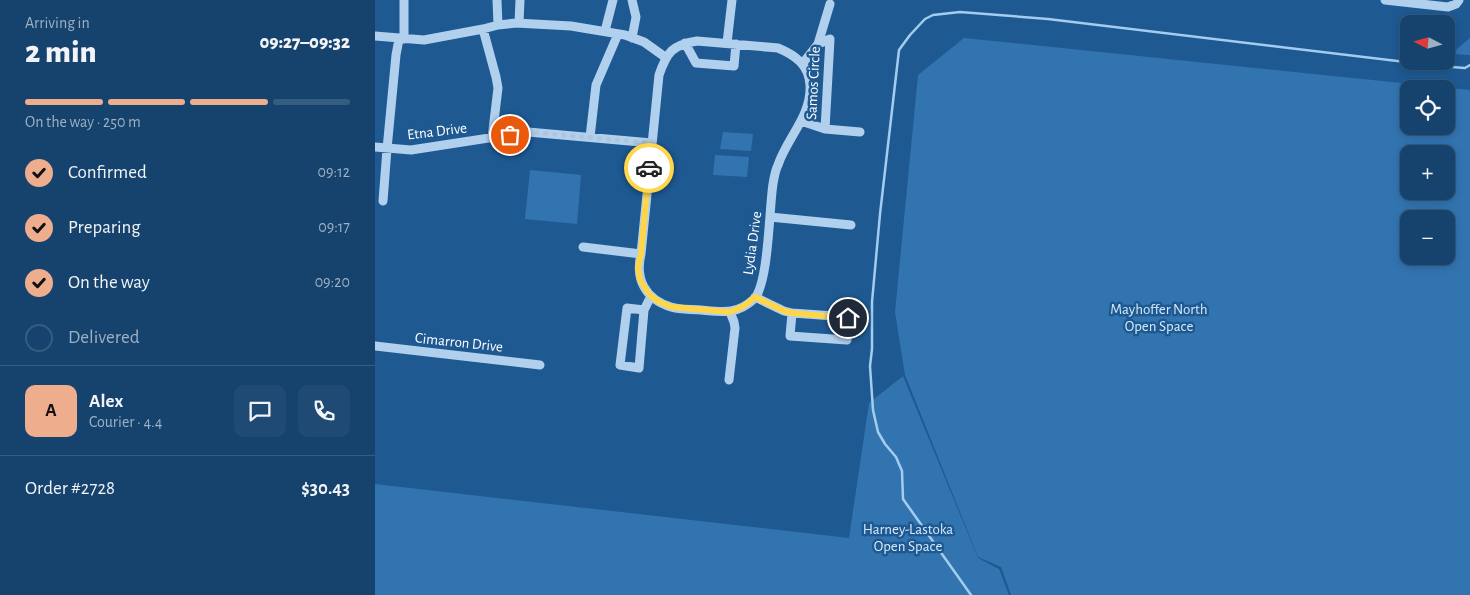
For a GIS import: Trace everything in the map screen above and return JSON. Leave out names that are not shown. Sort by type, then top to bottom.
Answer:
[{"type":"street","points":[[383,201],[396,55],[402,39],[404,0]]},
{"type":"street","points":[[497,0],[498,24]]},
{"type":"street","points":[[519,23],[520,0]]},
{"type":"street","points":[[605,31],[613,0]]},
{"type":"street","points":[[591,138],[597,84],[636,17],[632,0]]},
{"type":"street","points":[[685,43],[697,63],[734,66],[732,0]]},
{"type":"street","points":[[1385,0],[1449,7],[1456,4],[1459,0]]},
{"type":"street","points":[[729,380],[735,328],[730,312],[672,307],[659,302],[651,296],[640,280],[638,267],[641,254],[659,75],[665,57],[674,48],[685,43],[697,41],[778,48],[790,53],[803,63],[818,44],[831,4]]},
{"type":"street","points":[[375,36],[425,40],[483,29],[498,24],[519,23],[571,26],[625,36],[643,42],[665,57]]},
{"type":"street","points":[[483,29],[498,88],[492,138]]},
{"type":"street","name":"Samos Circle","points":[[818,44],[830,39],[825,129]]},
{"type":"street","name":"Lydia Drive","points":[[730,312],[744,306],[755,297],[763,279],[773,185],[778,165],[801,122],[809,100],[810,84],[808,73],[803,63]]},
{"type":"street","name":"Samos Circle","points":[[801,122],[825,129],[860,132]]},
{"type":"street","name":"Etna Drive","points":[[375,148],[411,150],[528,132],[652,143]]},
{"type":"street","points":[[770,217],[851,225]]},
{"type":"street","points":[[583,247],[641,254]]},
{"type":"street","points":[[644,310],[627,308],[620,366],[639,368],[644,310],[651,296]]},
{"type":"street","points":[[755,297],[792,313],[848,318],[847,340],[790,336],[792,313]]},
{"type":"street","name":"Cimarron Drive","points":[[375,346],[540,365]]},
{"type":"green space","name":"Mayhoffer North Open Space","points":[[964,38],[1400,83],[1400,135],[1455,135],[1455,88],[1470,90],[1470,595],[1011,595],[1001,567],[978,557],[905,375],[895,312],[918,75]]},
{"type":"green space","points":[[1470,38],[1470,55],[1455,54],[1455,51]]},
{"type":"green space","points":[[723,132],[753,134],[751,151],[720,149]]},
{"type":"green space","points":[[715,155],[749,157],[747,177],[713,175]]},
{"type":"green space","points":[[530,170],[581,175],[577,224],[525,219]]},
{"type":"green space","name":"Harney-Lastoka Open Space","points":[[903,376],[978,558],[999,569],[1009,595],[375,595],[375,484],[849,538],[869,403]]},
{"type":"waterway","points":[[971,595],[903,499],[902,471],[896,457],[878,432],[873,410],[870,366],[872,302],[899,50],[925,19],[933,15],[960,12],[1048,19],[1439,66],[1465,68],[1470,65]]},
{"type":"way so far","points":[[510,135],[528,132],[652,143],[649,168]]},
{"type":"route","points":[[649,168],[641,254],[638,267],[640,280],[647,291],[659,302],[672,307],[730,312],[744,306],[755,297],[792,313],[848,318]]}]
